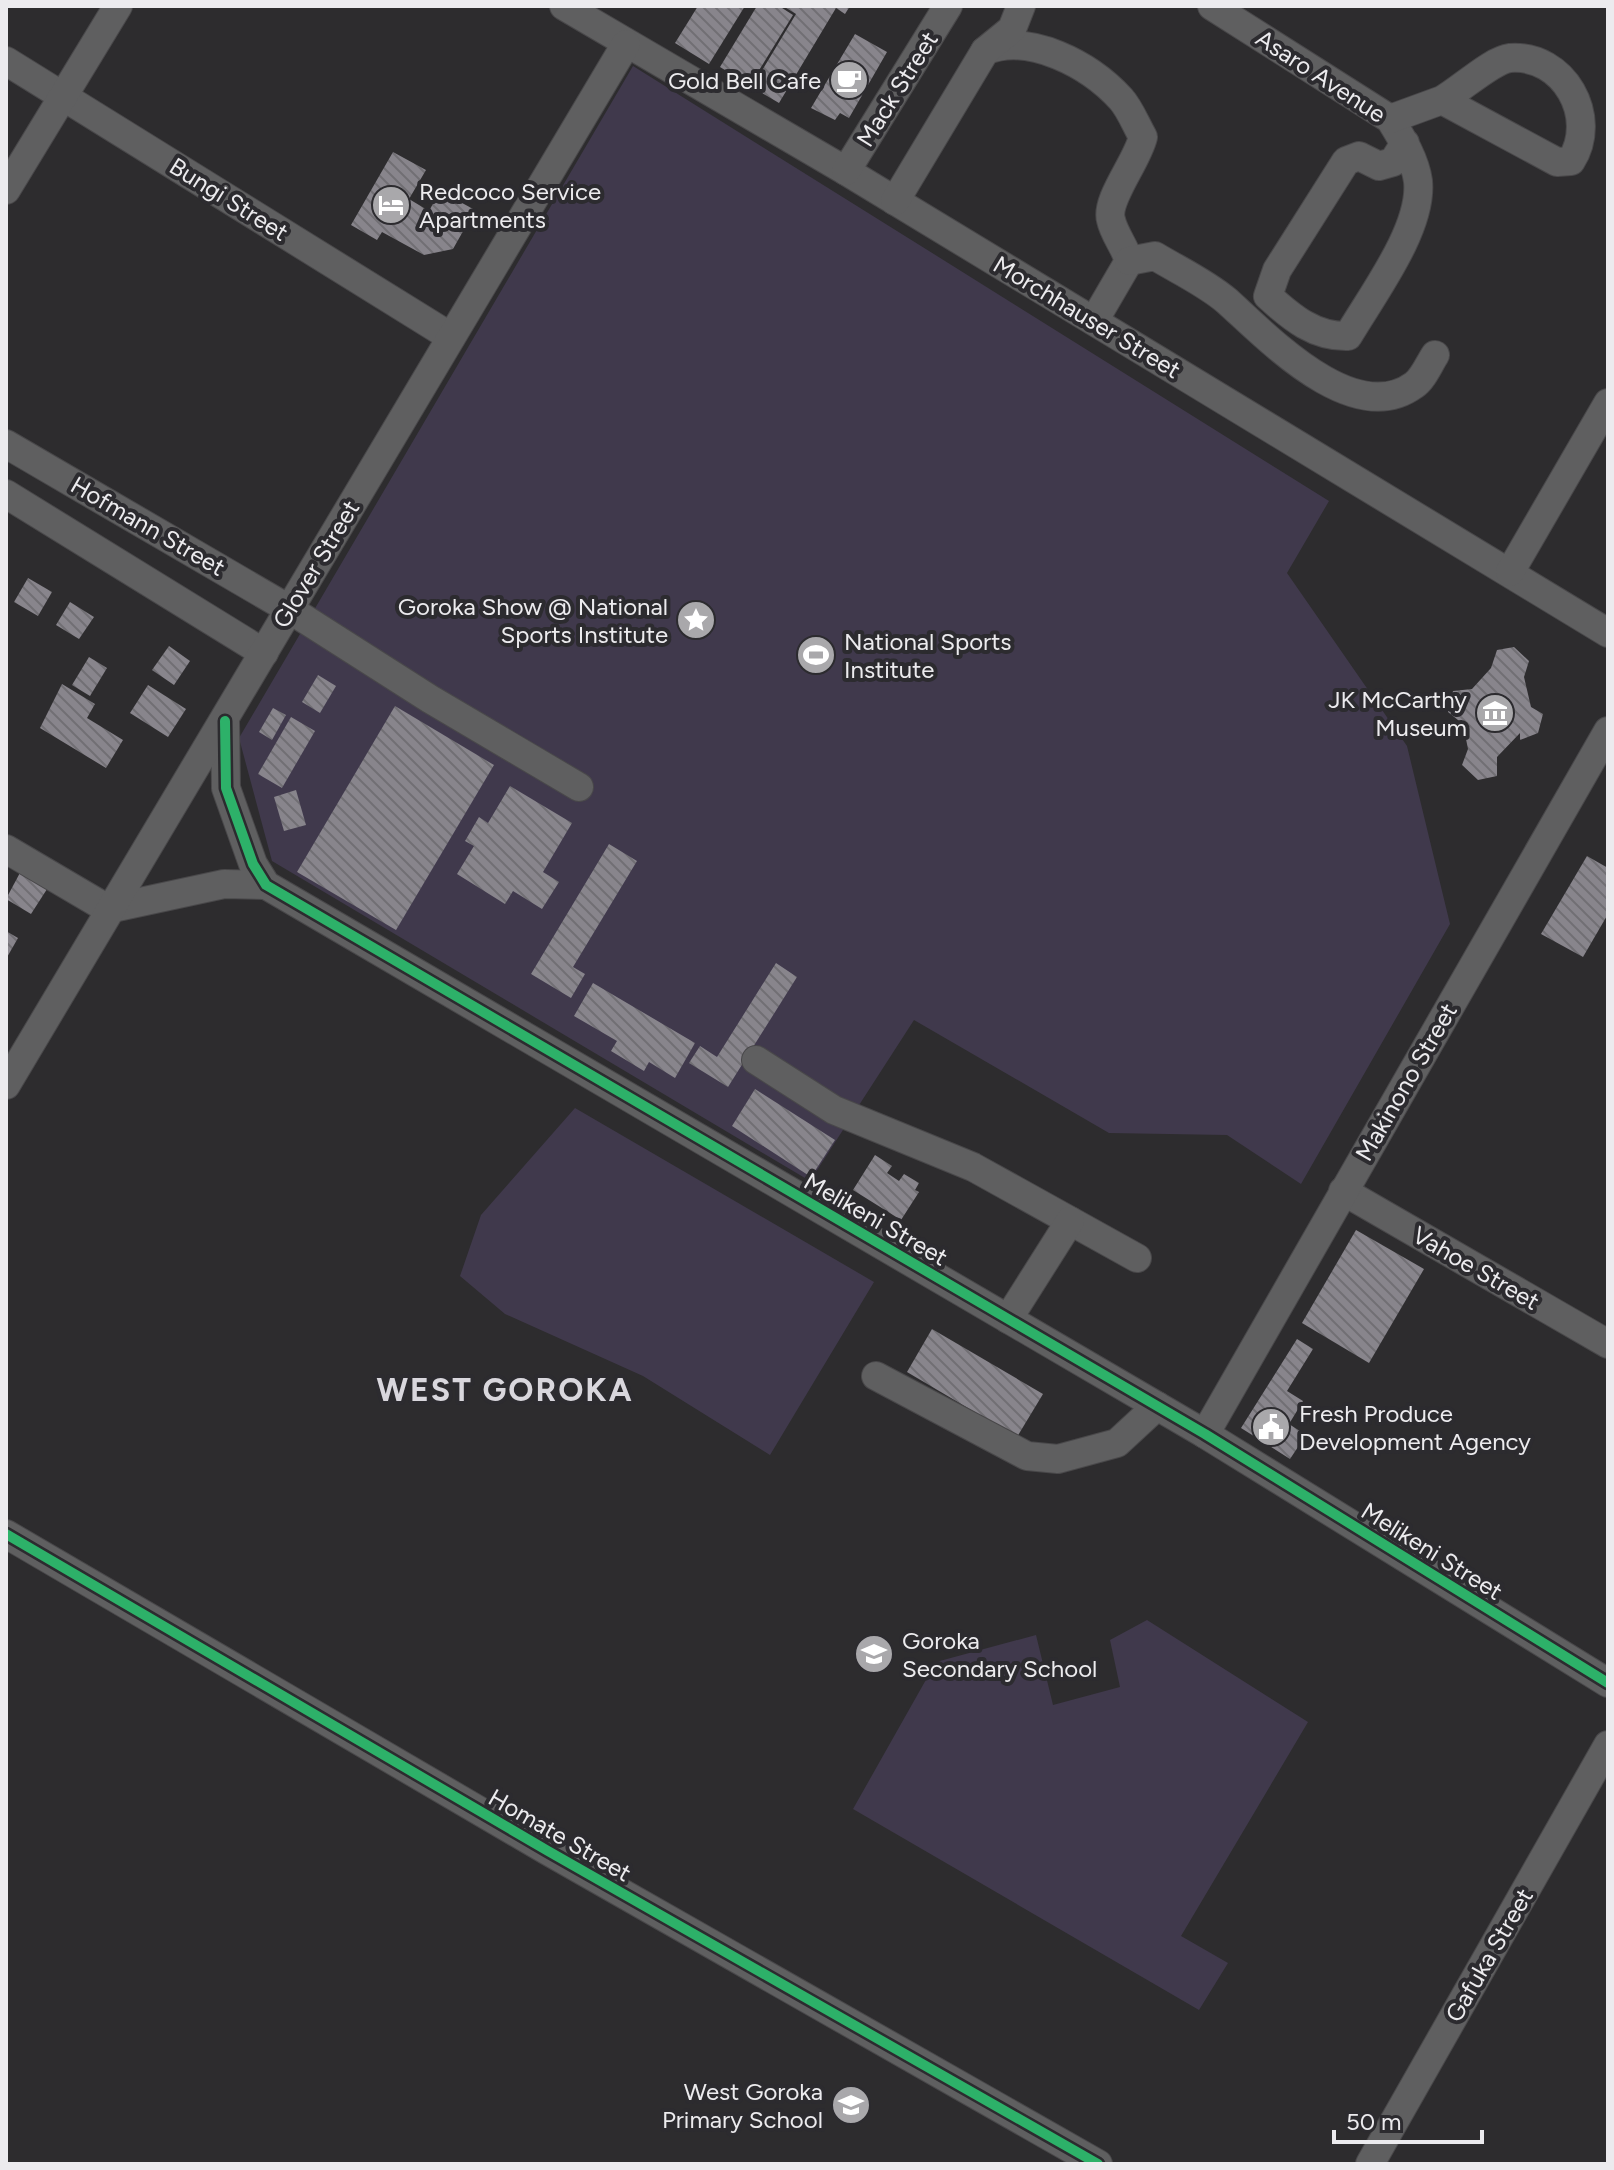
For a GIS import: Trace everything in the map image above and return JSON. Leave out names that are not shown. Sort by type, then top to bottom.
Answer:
[{"type":"street","points":[[6,190],[118,6]]},
{"type":"street","name":"Morchhauser Street","points":[[564,6],[846,171],[1608,633]]},
{"type":"street","name":"Mack Street","points":[[846,171],[948,6]]},
{"type":"street","points":[[895,201],[985,51],[1012,29],[1021,6]]},
{"type":"street","name":"Asaro Avenue","points":[[1212,6],[1390,119],[1405,143],[1418,181],[1413,221],[1348,336],[1328,337],[1291,318],[1268,296],[1277,270],[1346,161],[1359,156],[1379,166],[1393,162],[1405,143]]},
{"type":"street","name":"Glover Street","points":[[6,1085],[108,909],[225,721],[626,44]]},
{"type":"street","points":[[985,51],[1000,45],[1041,48],[1092,75],[1121,99],[1143,137],[1138,158],[1113,197],[1110,219],[1123,240],[1129,261],[1094,321]]},
{"type":"street","points":[[1390,119],[1420,105],[1442,100],[1468,85],[1485,68],[1508,58],[1537,61],[1566,82],[1581,111],[1582,145],[1571,161],[1557,162],[1442,100]]},
{"type":"street","name":"Bungi Street","points":[[6,61],[451,337]]},
{"type":"street","points":[[1129,261],[1155,256],[1224,299],[1270,343],[1321,379],[1361,394],[1386,397],[1415,384],[1435,355]]},
{"type":"street","points":[[1510,572],[1608,403]]},
{"type":"street","name":"Hofmann Street","points":[[6,444],[289,609],[430,699],[579,787]]},
{"type":"street","name":"Hofmann Street","points":[[6,494],[264,653]]},
{"type":"street","points":[[225,721],[226,788],[253,864],[266,885]]},
{"type":"street","name":"Makinono Street","points":[[1205,1434],[1608,731]]},
{"type":"street","points":[[6,849],[108,909]]},
{"type":"street","name":"Melikeni Street","points":[[108,909],[224,884],[266,885],[1205,1434],[1608,1683]]},
{"type":"street","points":[[756,1060],[834,1110],[973,1167],[1137,1258]]},
{"type":"street","name":"Vahoe Street","points":[[1343,1191],[1608,1344]]},
{"type":"street","points":[[1008,1319],[1070,1221]]},
{"type":"street","points":[[876,1376],[1027,1456],[1058,1459],[1117,1443],[1157,1406]]},
{"type":"street","name":"Homate Street","points":[[6,1534],[1066,2156],[1098,2164]]},
{"type":"street","name":"Gafuka Street","points":[[1370,2164],[1608,1745]]},
{"type":"shaded area","name":"National Sports Institute","points":[[633,66],[1329,501],[1287,573],[1407,746],[1450,924],[1301,1184],[1227,1135],[1109,1133],[914,1020],[810,1181],[272,861],[239,738]]},
{"type":"shaded area","points":[[575,1108],[874,1282],[770,1455],[643,1376],[505,1314],[460,1276],[481,1215]]},
{"type":"shaded area","points":[[1147,1620],[1308,1722],[1181,1936],[1228,1963],[1199,2010],[853,1809],[936,1662],[1036,1635],[1053,1705],[1120,1687],[1110,1640]]},
{"type":"building","points":[[698,6],[745,6],[709,64],[675,43]]},
{"type":"building","points":[[757,6],[779,6],[793,15],[750,85],[720,67]]},
{"type":"building","points":[[783,6],[850,6],[845,14],[836,8],[779,103],[752,87],[796,14]]},
{"type":"building","name":"Gold Bell Cafe","points":[[855,34],[887,52],[849,118],[840,113],[835,120],[811,108]]},
{"type":"building","name":"Redcoco Service Apartments","points":[[393,152],[426,170],[409,199],[429,211],[440,191],[475,210],[453,249],[424,255],[382,232],[377,240],[351,225]]},
{"type":"building","points":[[28,578],[52,592],[38,616],[14,602]]},
{"type":"building","points":[[70,602],[94,617],[79,639],[56,625]]},
{"type":"building","points":[[169,646],[190,661],[174,685],[152,670]]},
{"type":"building","name":"JK McCarthy Museum","points":[[1514,647],[1529,661],[1524,677],[1531,707],[1543,714],[1538,733],[1520,740],[1520,733],[1497,757],[1497,776],[1478,780],[1462,765],[1468,749],[1463,724],[1448,712],[1453,691],[1472,689],[1491,668],[1497,650]]},
{"type":"building","points":[[89,657],[107,668],[90,696],[72,685]]},
{"type":"building","points":[[318,675],[336,686],[320,713],[302,702]]},
{"type":"building","points":[[62,684],[95,704],[87,718],[123,740],[106,768],[40,728]]},
{"type":"building","points":[[148,685],[186,709],[168,737],[130,713]]},
{"type":"building","points":[[395,706],[494,765],[396,930],[297,872]]},
{"type":"building","points":[[273,708],[286,715],[272,740],[259,732]]},
{"type":"building","points":[[291,717],[315,731],[282,788],[258,774]]},
{"type":"building","points":[[510,786],[572,823],[543,872],[559,882],[542,909],[513,891],[505,904],[457,874],[474,846],[465,841],[479,817],[488,823]]},
{"type":"building","points":[[296,790],[306,825],[284,831],[274,797]]},
{"type":"building","points":[[609,844],[637,861],[573,967],[585,974],[571,998],[531,974]]},
{"type":"building","points":[[1587,856],[1608,868],[1608,914],[1583,957],[1541,934]]},
{"type":"building","points":[[22,869],[49,886],[31,914],[6,899]]},
{"type":"building","points":[[6,931],[18,938],[6,959]]},
{"type":"building","points":[[776,963],[797,977],[728,1087],[689,1063],[700,1046],[717,1057]]},
{"type":"building","points":[[593,983],[695,1043],[675,1078],[649,1062],[644,1071],[611,1051],[617,1041],[574,1016]]},
{"type":"building","points":[[755,1089],[835,1140],[811,1177],[732,1126]]},
{"type":"building","points":[[875,1155],[892,1166],[887,1173],[899,1181],[904,1174],[919,1183],[915,1190],[919,1192],[901,1220],[853,1190]]},
{"type":"building","points":[[1356,1230],[1424,1269],[1369,1363],[1302,1323]]},
{"type":"building","points":[[932,1329],[1043,1394],[1017,1437],[907,1372]]},
{"type":"building","points":[[1297,1339],[1313,1349],[1287,1391],[1303,1401],[1289,1424],[1306,1435],[1290,1459],[1241,1428]]},
{"type":"cycle path","points":[[225,721],[226,788],[253,864],[266,885],[1205,1434],[1608,1683]]},
{"type":"cycle path","points":[[6,1534],[548,1851],[1098,2164]]},
{"type":"place","name":"Gold Bell Cafe","points":[[849,80]]},
{"type":"place","name":"Redcoco Service Apartments","points":[[391,205]]},
{"type":"place","name":"Goroka Show @ National Sports Institute","points":[[696,620]]},
{"type":"place","name":"National Sports Institute","points":[[816,655]]},
{"type":"place","name":"JK McCarthy Museum","points":[[1495,713]]},
{"type":"place","name":"Fresh Produce Development Agency","points":[[1271,1427]]},
{"type":"place","name":"Goroka Secondary School","points":[[874,1654]]},
{"type":"place","name":"West Goroka Primary School","points":[[851,2105]]},
{"type":"district","name":"WEST GOROKA","points":[[505,1390]]}]
